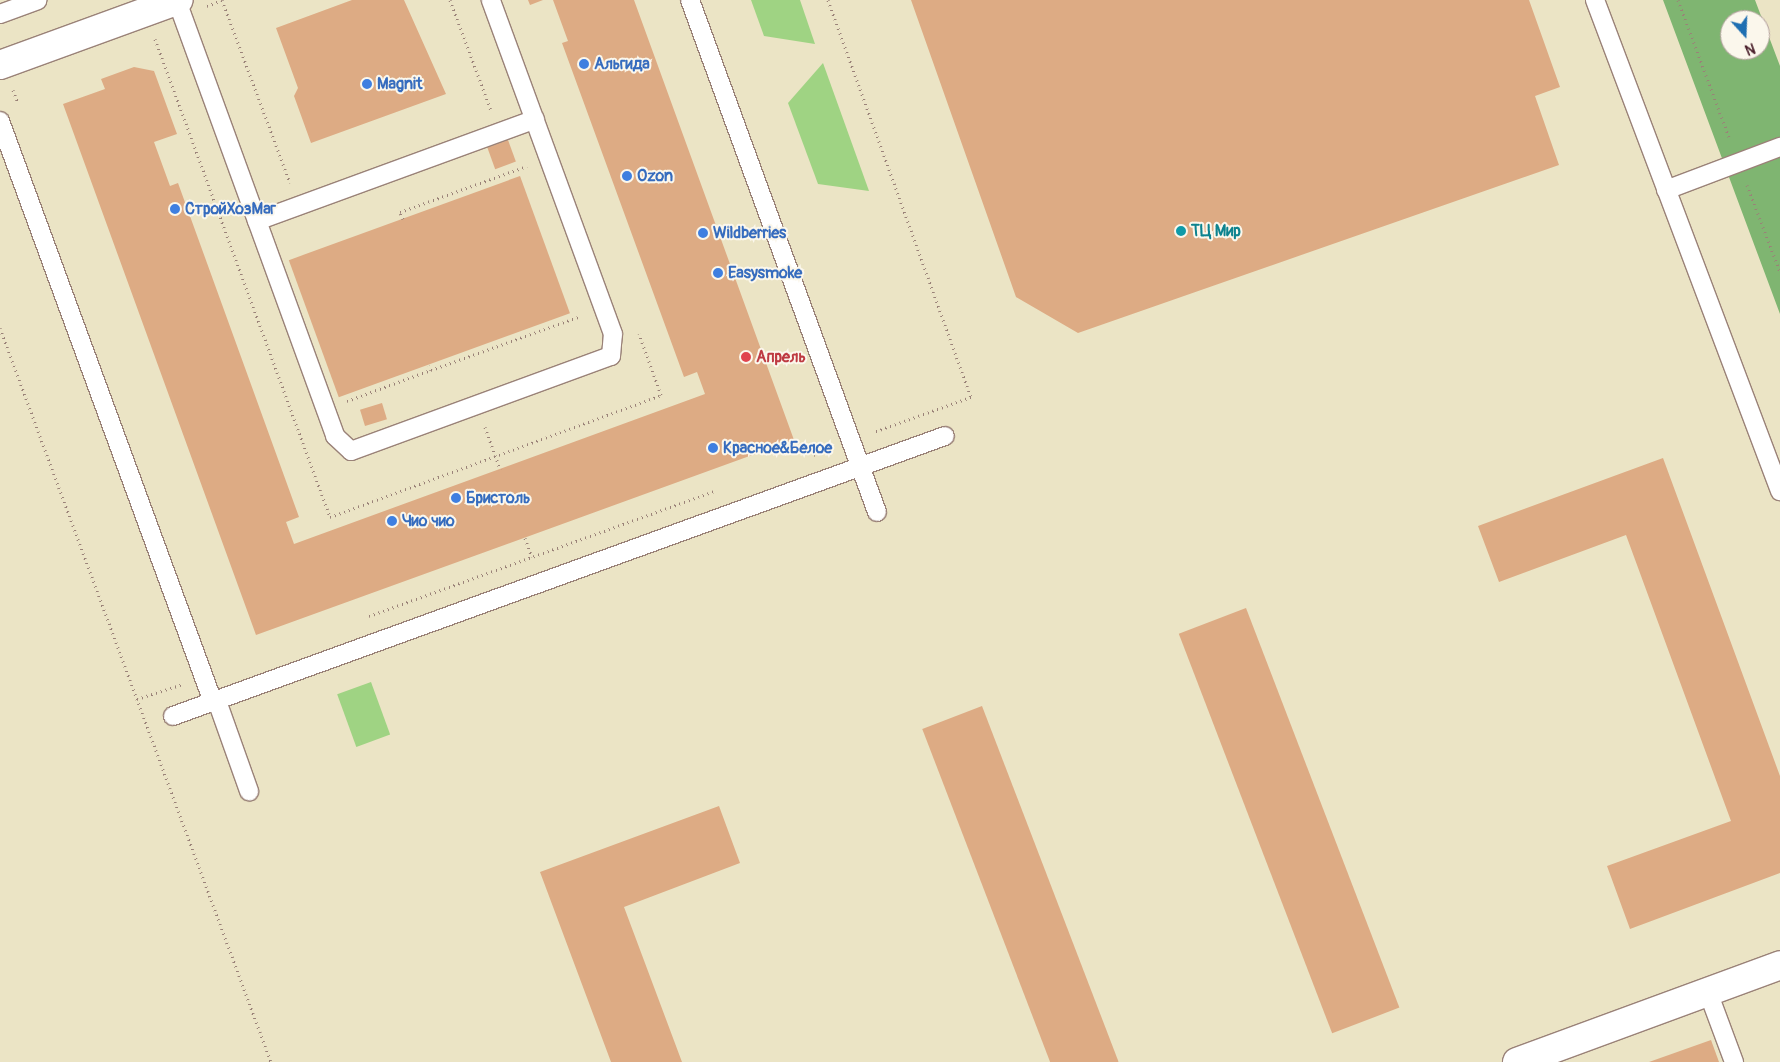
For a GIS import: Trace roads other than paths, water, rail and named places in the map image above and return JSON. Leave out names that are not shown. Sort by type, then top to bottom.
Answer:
[{"type":"street","points":[[0,65],[178,0]]},
{"type":"street","points":[[1516,1062],[1780,965]]},
{"type":"lane","points":[[0,14],[38,0]]},
{"type":"lane","points":[[178,0],[325,409],[339,444],[351,451],[478,408],[611,356],[613,334],[491,0]]},
{"type":"lane","points":[[690,0],[877,512]]},
{"type":"lane","points":[[1595,0],[1780,491]]},
{"type":"lane","points":[[257,221],[535,120]]},
{"type":"lane","points":[[0,121],[204,677],[249,791]]},
{"type":"lane","points":[[1666,190],[1780,147]]},
{"type":"lane","points":[[173,716],[944,436]]},
{"type":"lane","points":[[1708,992],[1734,1062]]},
{"type":"place","name":"Альгида","points":[[584,64]]},
{"type":"place","name":"Magnit","points":[[367,84]]},
{"type":"place","name":"Ozon","points":[[627,176]]},
{"type":"place","name":"СтройХозМаг","points":[[175,209]]},
{"type":"place","name":"ТЦ Мир","points":[[1181,231]]},
{"type":"place","name":"Wildberries","points":[[703,233]]},
{"type":"place","name":"Easysmoke","points":[[718,273]]},
{"type":"place","name":"Апрель","points":[[746,357]]},
{"type":"place","name":"Красное&Белое","points":[[713,448]]},
{"type":"place","name":"Бристоль","points":[[456,498]]},
{"type":"place","name":"Чио чио","points":[[392,521]]}]
